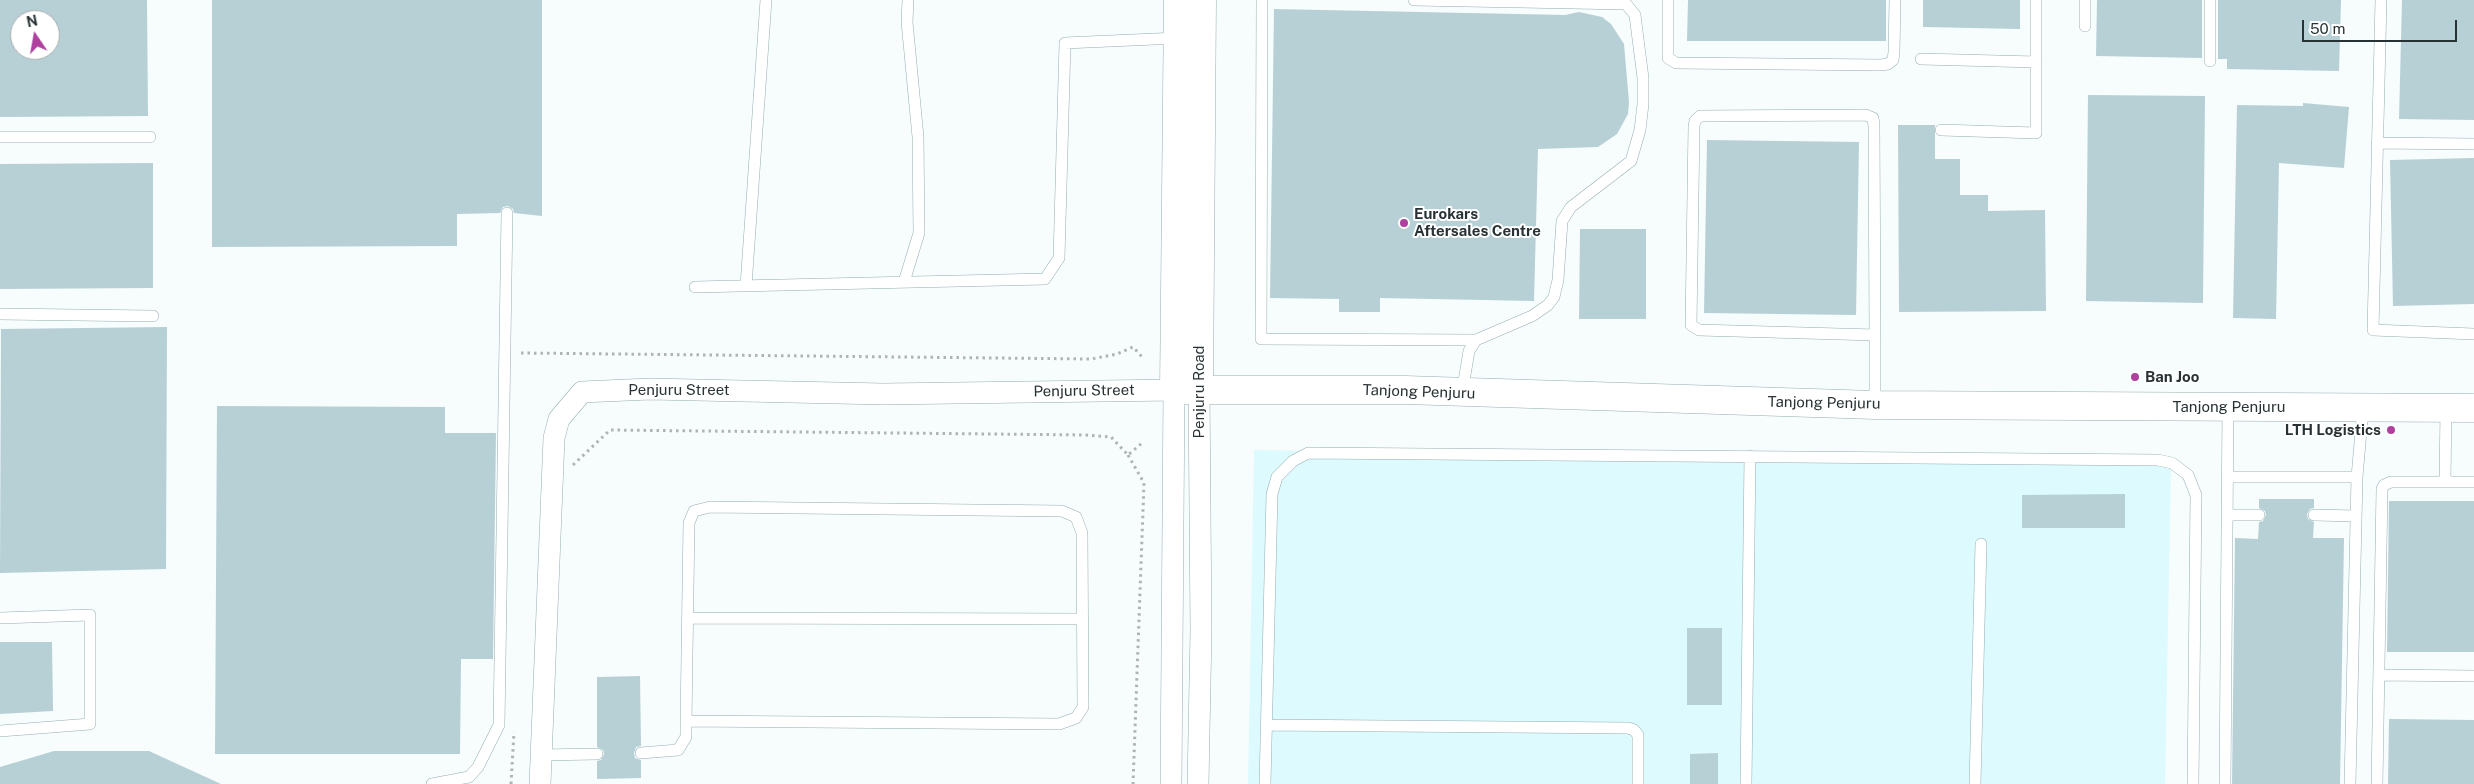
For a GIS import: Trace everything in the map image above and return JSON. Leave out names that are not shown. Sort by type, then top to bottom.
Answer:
[{"type":"main road","name":"Penjuru Road","points":[[1178,0],[1177,38],[1187,389]]},
{"type":"main road","name":"Penjuru Road","points":[[1187,389],[1202,0]]},
{"type":"main road","name":"Tanjong Penjuru","points":[[1187,389],[1462,392],[1875,404],[2474,408]]},
{"type":"street","name":"Penjuru Street","points":[[540,782],[554,438],[559,419],[582,392],[650,389],[884,394],[1187,389]]},
{"type":"street","name":"Penjuru Road","points":[[1171,784],[1187,389]]},
{"type":"street","name":"Penjuru Road","points":[[1187,389],[1201,631],[1198,784]]},
{"type":"lane","points":[[746,286],[766,0]]},
{"type":"lane","points":[[904,282],[919,233],[918,137],[907,22],[908,0]]},
{"type":"lane","points":[[1262,0],[1261,339],[1476,340],[1532,316],[1548,305],[1554,297],[1558,280],[1562,221],[1570,206],[1631,162],[1640,130],[1643,104],[1643,78],[1635,15],[1632,8],[1626,4],[1414,0]]},
{"type":"lane","points":[[1668,0],[1667,49],[1668,58],[1672,62],[1881,65],[1888,64],[1892,60],[1894,52],[1895,0]]},
{"type":"lane","points":[[1941,130],[2036,133],[2036,0]]},
{"type":"lane","points":[[2085,0],[2085,26]]},
{"type":"lane","points":[[2210,0],[2210,61]]},
{"type":"lane","points":[[2381,0],[2372,330],[2474,334]]},
{"type":"lane","points":[[694,287],[1045,279],[1059,258],[1065,44],[1177,38]]},
{"type":"lane","points":[[1921,59],[2036,62]]},
{"type":"lane","points":[[1875,335],[1699,330],[1690,325],[1694,126],[1695,121],[1700,116],[1866,115],[1873,118],[1875,335],[1875,404]]},
{"type":"lane","points":[[0,137],[150,137]]},
{"type":"lane","points":[[2377,143],[2474,144]]},
{"type":"lane","points":[[432,784],[469,777],[478,767],[499,725],[507,213]]},
{"type":"lane","points":[[0,314],[153,316]]},
{"type":"lane","points":[[1462,392],[1469,352],[1476,340]]},
{"type":"lane","points":[[2225,784],[2228,407]]},
{"type":"lane","points":[[2350,784],[2357,477],[2363,408]]},
{"type":"lane","points":[[2445,482],[2446,408]]},
{"type":"lane","points":[[1265,784],[1272,494],[1277,476],[1293,461],[1308,453],[2158,460],[2172,463],[2181,468],[2188,476],[2196,496],[2193,784]]},
{"type":"lane","points":[[1746,784],[1750,456]]},
{"type":"lane","points":[[2228,477],[2357,477]]},
{"type":"lane","points":[[2376,784],[2382,489],[2391,482],[2474,482]]},
{"type":"lane","points":[[641,753],[678,750],[686,737],[686,721],[688,618],[689,522],[694,511],[710,507],[1062,511],[1076,517],[1082,533],[1083,707],[1076,718],[1059,724],[686,721]]},
{"type":"lane","points":[[2227,514],[2259,515]]},
{"type":"lane","points":[[2314,515],[2356,516]]},
{"type":"lane","points":[[1975,784],[1981,544]]},
{"type":"lane","points":[[0,618],[90,615],[90,724],[0,731]]},
{"type":"lane","points":[[688,618],[1083,619]]},
{"type":"lane","points":[[2379,675],[2474,676]]},
{"type":"lane","points":[[1266,725],[1628,728],[1634,730],[1638,735],[1638,784]]},
{"type":"lane","points":[[541,755],[597,754]]},
{"type":"path","points":[[516,358],[519,354],[526,353],[1091,359],[1117,354],[1133,347],[1144,359]]},
{"type":"path","points":[[1128,455],[1144,483],[1133,784]]},
{"type":"path","points":[[511,784],[514,724]]},
{"type":"shaded area","points":[[1254,450],[2171,465],[2165,784],[1248,784]]},
{"type":"building","points":[[0,0],[147,0],[148,116],[0,117]]},
{"type":"building","points":[[212,0],[542,0],[542,216],[514,213],[513,209],[508,206],[503,207],[500,213],[457,214],[457,246],[212,247]]},
{"type":"building","points":[[1688,0],[1886,0],[1886,41],[1687,41]]},
{"type":"building","points":[[1923,0],[2020,0],[2020,29],[1923,27]]},
{"type":"building","points":[[2097,0],[2202,0],[2202,58],[2096,56]]},
{"type":"building","points":[[2218,0],[2341,0],[2339,71],[2227,69],[2227,59],[2218,59]]},
{"type":"building","points":[[2402,0],[2474,0],[2474,120],[2399,119]]},
{"type":"building","name":"Eurokars Aftersales Centre","points":[[1274,9],[1565,15],[1579,12],[1602,17],[1611,24],[1624,44],[1629,102],[1628,114],[1617,134],[1598,147],[1538,149],[1534,301],[1380,298],[1380,312],[1339,312],[1339,299],[1270,298]]},
{"type":"building","points":[[2088,95],[2205,96],[2203,303],[2086,301]]},
{"type":"building","points":[[2303,103],[2349,107],[2344,168],[2279,163],[2276,319],[2233,318],[2237,105],[2303,106]]},
{"type":"building","points":[[1898,125],[1935,125],[1935,159],[1960,159],[1960,195],[1988,195],[1988,211],[2045,210],[2046,311],[1899,312]]},
{"type":"building","points":[[1707,140],[1859,142],[1856,315],[1704,313]]},
{"type":"building","points":[[2474,158],[2474,304],[2393,306],[2390,160]]},
{"type":"building","points":[[153,163],[153,288],[0,289],[0,164]]},
{"type":"building","points":[[1580,229],[1646,229],[1646,319],[1579,319]]},
{"type":"building","points":[[167,327],[166,569],[0,573],[1,329]]},
{"type":"building","points":[[217,406],[445,407],[445,433],[496,433],[493,659],[461,659],[460,754],[215,754]]},
{"type":"building","points":[[2125,494],[2125,528],[2022,528],[2022,495]]},
{"type":"building","points":[[2259,499],[2314,499],[2314,508],[2310,509],[2307,514],[2308,519],[2314,522],[2313,538],[2344,538],[2340,784],[2232,784],[2235,538],[2258,539],[2259,522],[2263,521],[2266,515],[2265,511],[2259,508]]},
{"type":"building","points":[[2389,501],[2474,501],[2474,652],[2387,652]]},
{"type":"building","points":[[1687,628],[1722,628],[1722,705],[1687,705]]},
{"type":"building","points":[[0,642],[52,642],[53,711],[0,714]]},
{"type":"building","points":[[640,676],[641,746],[636,747],[634,753],[635,758],[641,760],[641,778],[597,779],[597,761],[601,760],[604,754],[603,750],[597,747],[597,677]]},
{"type":"building","points":[[2389,719],[2474,720],[2474,784],[2388,784]]},
{"type":"building","points":[[54,751],[149,751],[221,784],[0,784],[0,767]]},
{"type":"building","points":[[1718,753],[1718,784],[1690,784],[1690,754]]},
{"type":"place","name":"Eurokars Aftersales Centre","points":[[1404,223]]},
{"type":"place","name":"Ban Joo","points":[[2135,377]]},
{"type":"place","name":"LTH Logistics","points":[[2391,430]]}]
